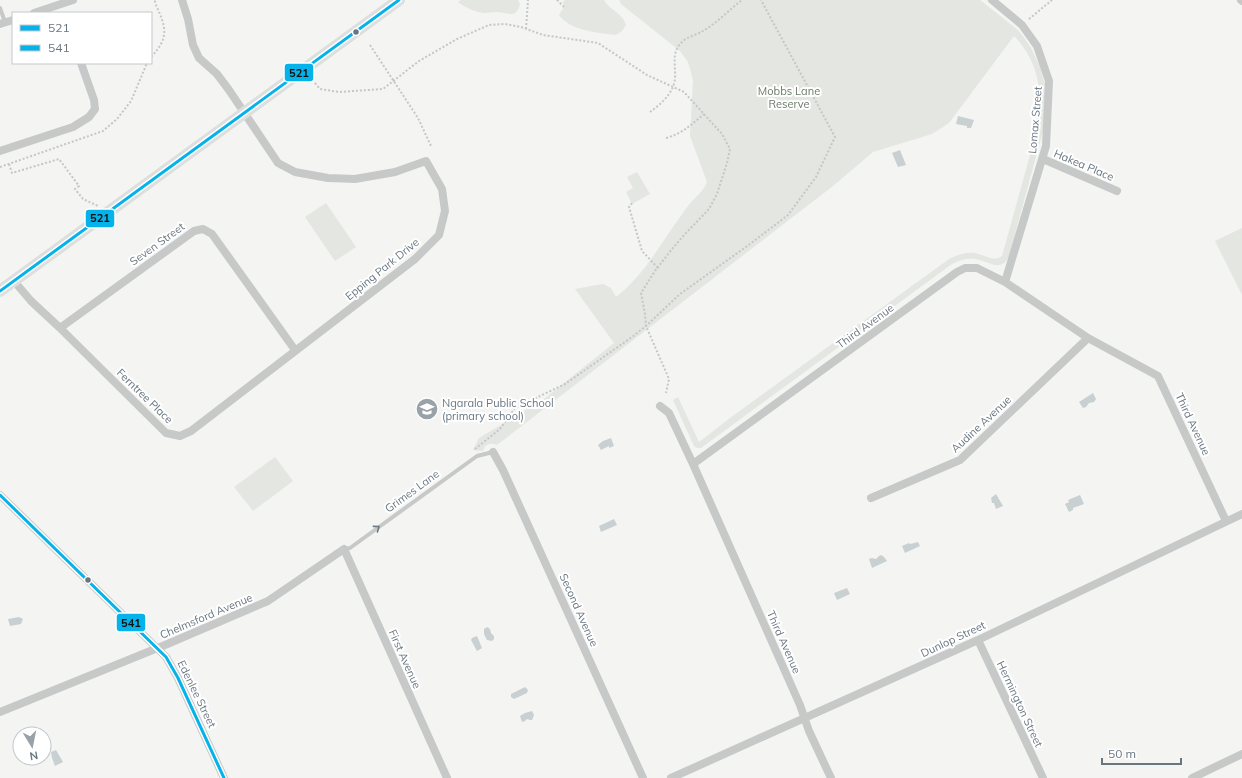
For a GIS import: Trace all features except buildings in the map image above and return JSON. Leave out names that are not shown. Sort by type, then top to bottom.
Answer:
[{"type":"street","points":[[36,12],[59,2],[73,0]]},
{"type":"street","points":[[182,0],[188,19],[193,45],[199,58],[217,74],[230,90],[245,113]]},
{"type":"street","points":[[0,291],[399,0]]},
{"type":"street","name":"Lomax Street","points":[[992,0],[1022,25],[1037,46],[1050,81],[1046,146],[1005,282]]},
{"type":"street","points":[[59,2],[62,12]]},
{"type":"street","points":[[0,151],[73,127],[89,117],[95,109],[94,100],[81,64]]},
{"type":"street","name":"Epping Park Drive","points":[[245,113],[278,163],[295,172],[328,178],[355,179],[395,172],[426,161],[442,189],[446,211],[439,235],[415,259],[294,350]]},
{"type":"street","name":"Hakea Place","points":[[1043,159],[1117,191]]},
{"type":"street","name":"Seven Street","points":[[60,328],[194,231],[203,229],[212,234],[294,350]]},
{"type":"street","name":"Third Avenue","points":[[831,778],[809,731],[800,705],[693,464],[957,272],[965,268],[977,268],[1005,282],[1088,338],[1158,376],[1226,521]]},
{"type":"street","name":"Ferntree Place","points":[[14,281],[31,302],[60,328],[166,433],[180,436],[191,431],[294,350]]},
{"type":"street","name":"Audine Avenue","points":[[871,498],[960,460],[1088,338]]},
{"type":"street","points":[[660,406],[669,413],[693,464]]},
{"type":"street","name":"Second Avenue","points":[[493,452],[506,477],[643,778]]},
{"type":"street","name":"Edenlee Street","points":[[0,495],[168,660],[178,678],[224,778]]},
{"type":"street","name":"Dunlop Street","points":[[671,778],[978,640],[1242,514]]},
{"type":"street","name":"Chelmsford Avenue","points":[[0,712],[268,601],[344,549]]},
{"type":"street","name":"First Avenue","points":[[344,549],[447,778]]},
{"type":"street","name":"Hermington Street","points":[[978,640],[1043,778]]},
{"type":"street","points":[[1192,778],[1242,754]]},
{"type":"lane","points":[[0,8],[6,22]]},
{"type":"lane","name":"Grimes Lane","points":[[344,549],[350,548],[477,456],[493,452]]},
{"type":"path","points":[[152,57],[160,48],[164,38],[165,29],[156,0]]},
{"type":"path","points":[[526,29],[528,0]]},
{"type":"path","points":[[557,0],[564,7]]},
{"type":"path","points":[[650,112],[670,93],[673,87],[675,80],[675,52],[681,42],[704,30],[742,0]]},
{"type":"path","points":[[473,450],[500,429],[515,408],[565,384],[646,326],[680,294],[788,215],[816,176],[835,137],[761,0]]},
{"type":"path","points":[[1022,25],[1052,0]]},
{"type":"path","points":[[315,84],[320,89],[339,92],[383,90],[419,61],[457,39],[489,26],[505,24],[526,29],[543,36],[598,43],[648,75],[684,92],[722,134],[730,150],[717,194],[709,209],[684,234],[641,293],[646,326],[669,379],[666,393]]},
{"type":"path","points":[[370,45],[418,118],[431,146]]},
{"type":"path","points":[[666,138],[685,130],[704,114]]},
{"type":"path","points":[[9,164],[12,174],[59,159],[79,186],[75,189],[83,199],[99,207]]},
{"type":"path","points":[[632,203],[629,207],[642,251],[658,268]]},
{"type":"green space","points":[[461,0],[518,0],[520,4],[514,14],[497,12],[484,13],[474,11],[464,6],[458,2]]},
{"type":"green space","points":[[565,0],[604,0],[609,7],[622,17],[626,25],[622,31],[616,35],[584,30],[570,24],[559,15],[564,7],[563,2]]},
{"type":"green space","name":"Mobbs Lane Reserve","points":[[619,0],[980,0],[1018,30],[1025,39],[1040,67],[1046,88],[1043,131],[1009,256],[1006,261],[998,265],[972,259],[958,261],[952,264],[701,448],[694,446],[673,400],[678,397],[699,442],[949,259],[967,253],[974,253],[996,259],[1002,256],[1037,130],[1040,104],[1038,80],[1034,68],[1029,56],[1014,36],[949,123],[932,134],[873,152],[833,186],[497,445],[488,444],[485,446],[483,451],[473,450],[479,438],[544,399],[614,343],[575,289],[603,284],[611,288],[616,297],[627,288],[646,266],[690,203],[704,188],[707,182],[690,136],[693,80],[688,62],[680,51],[621,4]]},
{"type":"green space","points":[[637,172],[650,194],[632,204],[626,192],[633,188],[627,177]]},
{"type":"green space","points":[[326,203],[356,247],[335,261],[305,217]]},
{"type":"green space","points":[[1242,228],[1242,295],[1215,241]]},
{"type":"green space","points":[[275,457],[293,481],[253,511],[234,487]]},
{"type":"shaded area","points":[[958,116],[974,120],[971,128],[956,124]]},
{"type":"shaded area","points":[[900,150],[906,165],[898,167],[892,153]]},
{"type":"shaded area","points":[[1093,393],[1096,399],[1094,402],[1089,403],[1083,408],[1079,402]]},
{"type":"shaded area","points":[[611,438],[614,446],[609,448],[609,446],[601,450],[598,445]]},
{"type":"shaded area","points":[[996,494],[1003,506],[996,509],[991,498]]},
{"type":"shaded area","points":[[1080,495],[1084,504],[1073,508],[1073,510],[1069,512],[1065,504],[1069,502],[1068,500]]},
{"type":"shaded area","points":[[614,519],[617,525],[601,532],[599,526]]},
{"type":"shaded area","points":[[918,542],[920,546],[905,553],[902,546],[909,543]]},
{"type":"shaded area","points":[[881,555],[887,561],[872,568],[869,559],[876,559]]},
{"type":"shaded area","points":[[847,588],[850,594],[837,600],[834,593]]},
{"type":"shaded area","points":[[19,617],[23,619],[21,624],[10,626],[8,619]]},
{"type":"shaded area","points":[[487,627],[494,636],[492,641],[487,640],[484,634],[484,629]]},
{"type":"shaded area","points":[[477,636],[482,648],[477,651],[471,640]]},
{"type":"shaded area","points":[[525,687],[528,690],[527,693],[514,699],[511,697],[511,694]]},
{"type":"shaded area","points":[[532,711],[534,715],[532,720],[527,719],[522,722],[520,716]]},
{"type":"shaded area","points":[[56,750],[63,762],[55,766],[52,758],[52,752]]},
{"type":"transit line","name":"521","points":[[0,291],[399,0]]},
{"type":"transit line","name":"541","points":[[0,495],[166,657],[178,678],[224,778]]},
{"type":"place","name":"Ngarala Public School (primary school)","points":[[427,409]]}]
